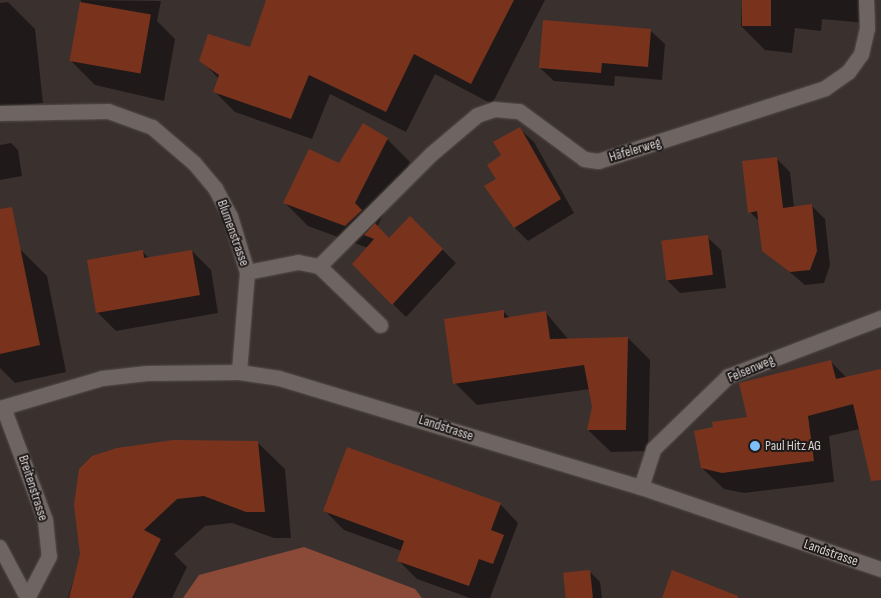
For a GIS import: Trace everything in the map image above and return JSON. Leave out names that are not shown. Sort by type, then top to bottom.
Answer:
[{"type":"street","name":"Häfelerweg","points":[[319,266],[371,212],[464,126],[494,109],[519,111],[584,159],[598,161],[825,88],[848,72],[862,54],[867,28],[866,0]]},
{"type":"street","name":"Blumenstrasse","points":[[0,113],[108,111],[152,127],[215,188],[230,216],[247,272],[239,372]]},
{"type":"street","points":[[247,272],[298,262],[319,266],[380,326]]},
{"type":"street","name":"Felsenweg","points":[[641,488],[653,449],[728,376],[881,318]]},
{"type":"street","name":"Landstrasse","points":[[2,407],[102,378],[194,370],[239,372],[315,387],[641,488],[881,569]]},
{"type":"street","name":"Breitenstrasse","points":[[2,407],[45,520],[49,556],[27,598]]},
{"type":"lane","points":[[0,548],[27,598]]},
{"type":"shaded area","points":[[304,547],[415,589],[422,598],[183,598],[199,575]]},
{"type":"building","points":[[266,0],[514,0],[471,84],[414,54],[386,112],[309,75],[291,119],[213,92],[219,75],[199,61],[208,34],[250,47]]},
{"type":"building","points":[[742,0],[771,0],[771,26],[742,26]]},
{"type":"building","points":[[80,2],[151,15],[140,74],[70,61]]},
{"type":"building","points":[[543,20],[651,29],[648,67],[602,63],[601,73],[539,68]]},
{"type":"building","points":[[363,123],[388,138],[355,203],[362,210],[345,226],[283,203],[309,149],[339,163]]},
{"type":"building","points":[[520,127],[561,199],[514,228],[484,186],[496,179],[487,165],[501,155],[493,142]]},
{"type":"building","points":[[777,157],[783,208],[812,204],[817,251],[810,270],[790,272],[762,251],[757,211],[748,213],[742,161]]},
{"type":"building","points":[[12,207],[40,345],[0,354],[0,209]]},
{"type":"building","points":[[410,216],[443,249],[392,305],[352,264],[374,239],[364,235],[375,223],[389,238]]},
{"type":"building","points":[[708,235],[713,275],[666,280],[661,241]]},
{"type":"building","points":[[143,250],[144,258],[192,250],[200,295],[96,313],[87,260]]},
{"type":"building","points":[[504,310],[504,318],[546,311],[550,339],[628,337],[626,430],[587,430],[592,407],[584,365],[453,384],[444,319]]},
{"type":"building","points":[[831,360],[836,379],[881,369],[881,480],[871,481],[853,404],[808,416],[814,461],[722,473],[701,468],[694,431],[713,427],[712,422],[747,417],[739,383]]},
{"type":"building","points":[[173,440],[258,441],[265,512],[246,512],[204,496],[177,499],[144,530],[161,539],[132,598],[69,598],[80,554],[74,505],[79,469],[92,456],[117,448]]},
{"type":"building","points":[[347,447],[501,503],[491,530],[504,535],[493,564],[479,559],[469,586],[397,561],[404,541],[323,511]]},
{"type":"building","points":[[590,570],[593,598],[566,598],[563,573]]},
{"type":"building","points":[[672,570],[738,596],[738,598],[662,598]]},
{"type":"place","name":"Paul Hitz AG","points":[[755,446]]}]
